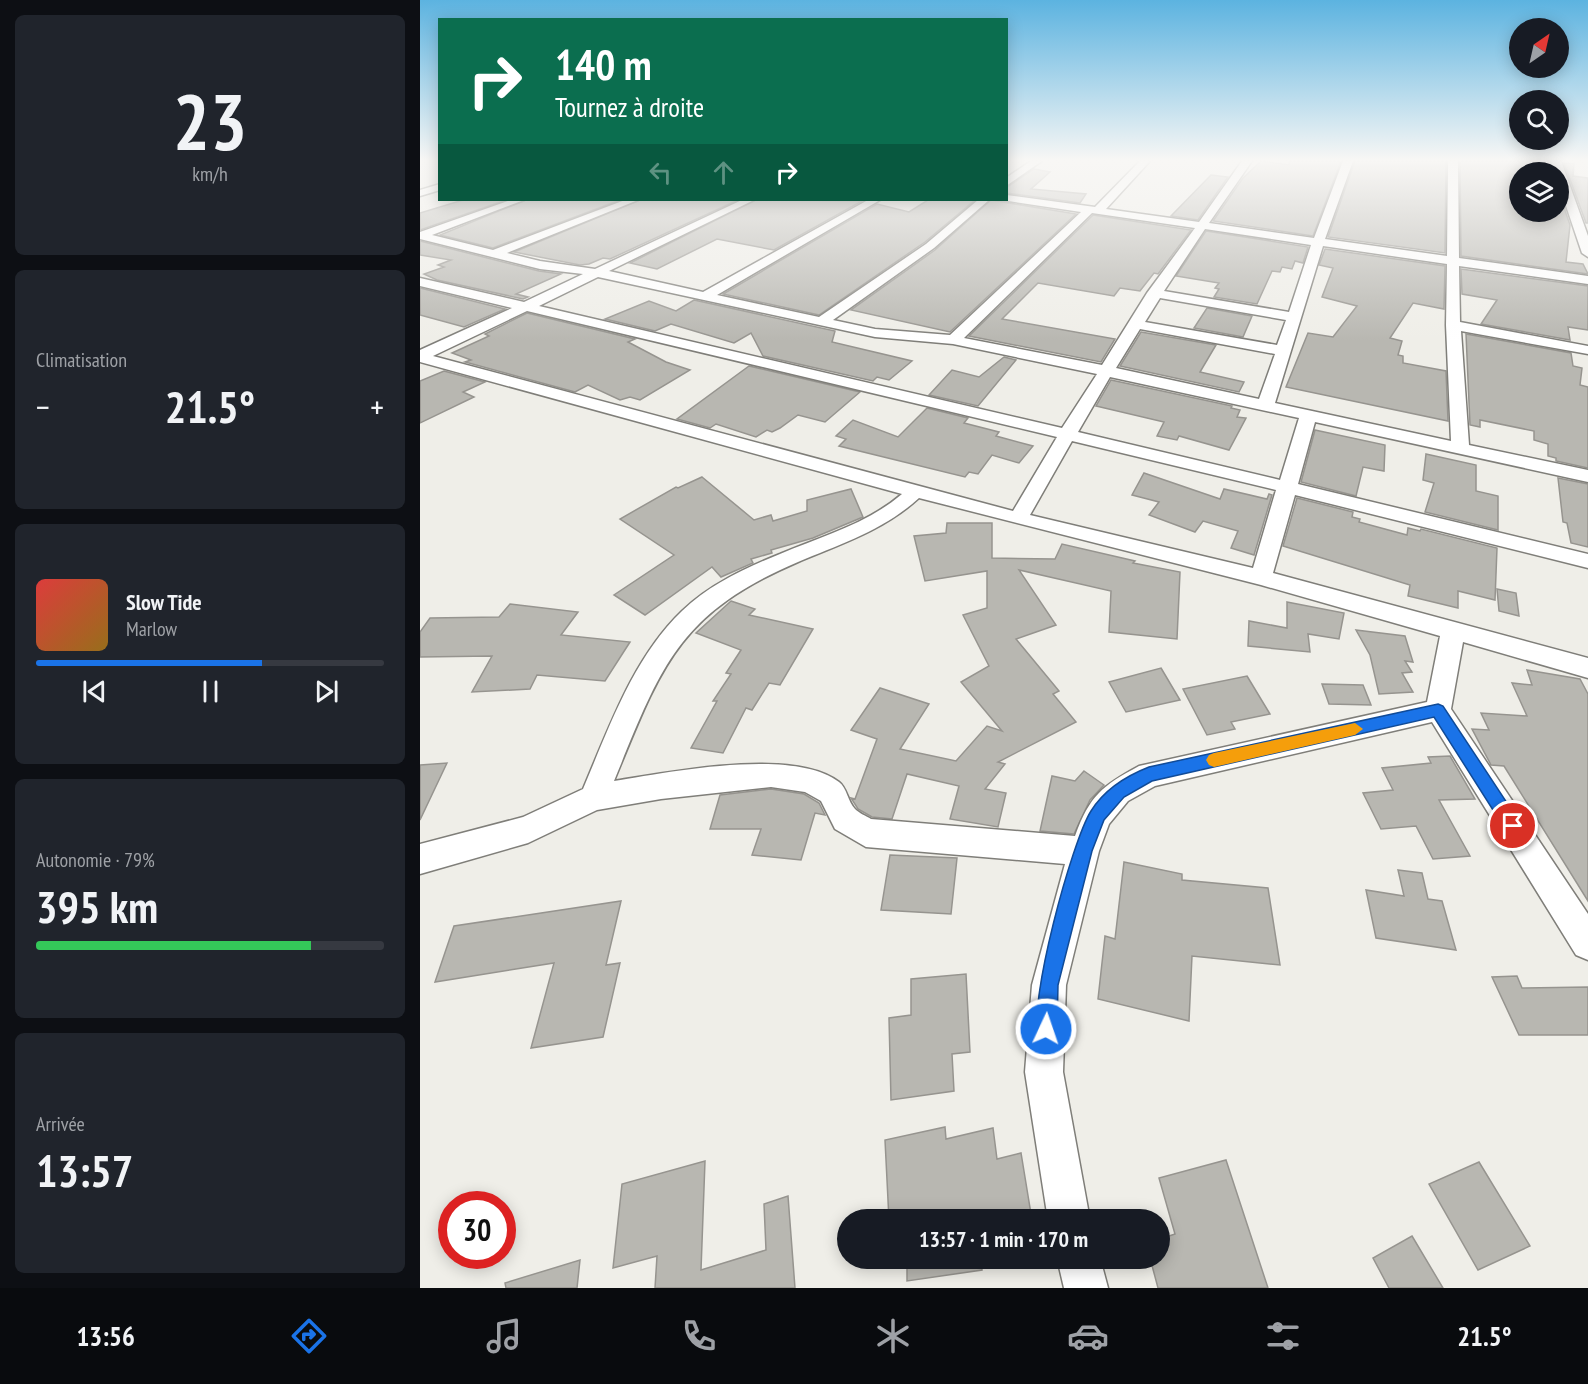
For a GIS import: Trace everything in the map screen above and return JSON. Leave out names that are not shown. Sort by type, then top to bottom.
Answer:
[{"type":"street","points":[[420,236],[461,221]]},
{"type":"street","points":[[494,254],[579,221]]},
{"type":"street","points":[[420,357],[527,308],[594,272],[704,221]]},
{"type":"street","points":[[705,296],[838,221]]},
{"type":"street","points":[[824,320],[930,246],[959,221]]},
{"type":"street","points":[[953,340],[1081,221]]},
{"type":"street","points":[[1168,221],[1588,280]]},
{"type":"street","points":[[1018,519],[1065,436],[1134,324],[1204,221]]},
{"type":"street","points":[[1266,407],[1326,221]]},
{"type":"street","points":[[1454,221],[1453,325],[1460,448]]},
{"type":"street","points":[[1577,221],[1588,254]]},
{"type":"street","points":[[420,236],[540,265],[594,272],[824,320],[875,333],[953,340],[1106,371],[1588,476]]},
{"type":"street","points":[[420,282],[1289,487],[1588,561]]},
{"type":"street","points":[[1154,293],[1295,317]]},
{"type":"street","points":[[1134,324],[1284,351]]},
{"type":"street","points":[[1453,325],[1588,350]]},
{"type":"street","points":[[420,357],[1018,519],[1261,577],[1588,668]]},
{"type":"street","points":[[1261,577],[1308,416]]},
{"type":"street","points":[[593,798],[632,706],[681,627],[714,597],[750,575],[860,531],[891,512],[915,492]]},
{"type":"street","points":[[1453,630],[1438,710],[1588,943]]},
{"type":"street","points":[[1067,1209],[1044,1072],[1048,985],[1083,851],[1097,816],[1118,792],[1149,774],[1438,710]]},
{"type":"street","points":[[420,859],[442,855],[528,829],[593,798],[661,786],[771,775],[810,780],[831,792],[845,819],[866,833],[1083,851]]},
{"type":"street","points":[[1080,1269],[1086,1288]]},
{"type":"building","points":[[420,221],[445,221],[420,230]]},
{"type":"building","points":[[474,221],[564,221],[493,248],[440,235]]},
{"type":"building","points":[[589,221],[692,221],[610,259],[603,258],[589,264],[580,265],[514,252]]},
{"type":"building","points":[[714,221],[826,221],[774,250],[717,239],[657,269],[630,263]]},
{"type":"building","points":[[848,221],[950,221],[925,242],[819,315],[723,294]]},
{"type":"building","points":[[967,221],[1068,221],[950,332],[851,310],[935,250]]},
{"type":"building","points":[[1087,221],[1133,221],[1191,230],[1158,274],[1154,273],[1140,291],[1120,288],[1114,296],[1038,283],[1002,319],[1115,339],[1101,362],[969,336]]},
{"type":"building","points":[[1214,221],[1319,221],[1313,236]]},
{"type":"building","points":[[1334,221],[1445,221],[1445,253],[1328,237]]},
{"type":"building","points":[[1461,221],[1569,222],[1566,262],[1583,264],[1588,274],[1461,256]]},
{"type":"building","points":[[1206,231],[1308,247],[1303,263],[1295,261],[1292,269],[1282,267],[1280,272],[1272,271],[1257,304],[1214,297],[1219,289],[1215,288],[1219,283],[1176,276]]},
{"type":"building","points":[[420,241],[539,271],[561,274],[516,294],[528,297],[523,299],[437,280],[424,274],[444,267],[438,265],[451,260],[420,255]]},
{"type":"building","points":[[1325,249],[1445,266],[1444,309],[1413,303],[1390,338],[1402,341],[1398,355],[1403,356],[1403,363],[1446,371],[1448,421],[1286,387],[1308,333],[1333,337],[1357,306],[1322,297],[1333,268],[1319,265]]},
{"type":"building","points":[[1461,269],[1588,286],[1588,330],[1568,327],[1570,340],[1481,324],[1497,300],[1462,294]]},
{"type":"building","points":[[420,288],[505,309],[464,327],[420,315]]},
{"type":"building","points":[[694,300],[835,331],[832,342],[912,361],[889,380],[877,377],[873,381],[763,356],[751,333],[734,343],[671,324],[655,331],[605,319],[649,301],[676,311]]},
{"type":"building","points":[[1207,308],[1252,316],[1243,337],[1194,328]]},
{"type":"building","points":[[527,313],[635,339],[628,342],[666,362],[690,370],[640,400],[630,397],[620,400],[588,385],[575,392],[465,362],[471,360],[452,353],[489,336],[485,334]]},
{"type":"building","points":[[1141,332],[1216,345],[1200,372],[1244,382],[1239,392],[1120,366]]},
{"type":"building","points":[[1466,334],[1571,353],[1573,366],[1582,368],[1580,385],[1588,387],[1588,468],[1556,461],[1556,458],[1548,456],[1548,444],[1534,440],[1534,431],[1480,420],[1480,427],[1470,425]]},
{"type":"building","points":[[1004,357],[1016,360],[978,406],[929,395],[952,370],[979,377]]},
{"type":"building","points":[[749,366],[860,392],[825,422],[798,415],[780,428],[772,432],[767,430],[756,437],[716,424],[710,428],[677,419]]},
{"type":"building","points":[[444,371],[485,382],[463,392],[474,397],[420,423],[420,381]]},
{"type":"building","points":[[1111,380],[1232,406],[1231,408],[1240,410],[1237,417],[1246,418],[1229,450],[1179,436],[1177,440],[1157,436],[1164,422],[1096,406]]},
{"type":"building","points":[[927,408],[968,418],[964,423],[999,432],[996,436],[1033,446],[1019,463],[992,455],[978,474],[969,472],[965,477],[839,446],[846,439],[836,436],[853,420],[898,437]]},
{"type":"building","points":[[1315,430],[1385,445],[1384,471],[1363,467],[1356,496],[1301,482]]},
{"type":"building","points":[[1426,454],[1476,465],[1476,491],[1498,496],[1498,530],[1425,512],[1434,483],[1423,480]]},
{"type":"building","points":[[1144,473],[1220,499],[1224,489],[1267,499],[1269,494],[1272,495],[1254,555],[1231,548],[1238,531],[1203,521],[1195,532],[1149,515],[1159,502],[1132,495]]},
{"type":"building","points":[[702,477],[754,520],[771,515],[773,521],[807,511],[807,500],[851,489],[863,517],[813,538],[771,550],[772,553],[751,559],[753,563],[721,577],[712,567],[645,615],[614,595],[674,555],[620,519],[676,487]]},
{"type":"building","points":[[1558,478],[1588,484],[1588,547],[1571,543],[1567,523],[1563,522]]},
{"type":"building","points":[[1297,498],[1353,512],[1352,517],[1360,519],[1359,522],[1407,535],[1408,528],[1420,531],[1421,529],[1497,548],[1495,600],[1458,591],[1458,608],[1408,596],[1410,585],[1283,546]]},
{"type":"building","points":[[947,523],[992,523],[992,558],[1055,559],[1062,544],[1135,561],[1133,563],[1180,572],[1177,639],[1109,632],[1111,591],[1019,570],[1056,625],[1016,639],[1059,691],[1053,694],[1076,722],[998,762],[1005,764],[985,789],[1006,793],[998,827],[950,819],[959,786],[907,774],[892,819],[872,817],[858,809],[851,798],[855,799],[877,739],[851,730],[880,688],[929,704],[900,749],[956,761],[987,726],[1002,731],[961,682],[989,666],[963,615],[987,608],[987,571],[925,581],[914,536],[946,533]]},
{"type":"building","points":[[1497,589],[1516,593],[1519,616],[1499,611]]},
{"type":"building","points":[[731,601],[755,609],[749,615],[813,629],[780,685],[769,683],[752,710],[746,708],[723,753],[691,748],[717,701],[713,701],[731,674],[726,673],[741,650],[696,633]]},
{"type":"building","points":[[1287,602],[1344,613],[1339,639],[1308,634],[1310,652],[1248,646],[1249,621],[1287,628]]},
{"type":"building","points":[[510,604],[578,612],[561,635],[630,642],[605,681],[537,675],[530,689],[472,692],[492,656],[420,657],[420,632],[430,618],[499,617]]},
{"type":"building","points":[[1356,630],[1405,636],[1413,662],[1405,661],[1412,672],[1402,673],[1413,692],[1379,694],[1370,655]]},
{"type":"building","points":[[1161,668],[1180,700],[1126,712],[1109,682]]},
{"type":"building","points":[[1527,670],[1580,679],[1588,694],[1588,901],[1504,766],[1491,765],[1472,729],[1489,730],[1481,713],[1527,716],[1512,683],[1532,685]]},
{"type":"building","points":[[1247,676],[1270,714],[1231,722],[1235,729],[1207,735],[1183,689]]},
{"type":"building","points":[[1322,684],[1363,685],[1371,705],[1329,704]]},
{"type":"building","points":[[1450,756],[1475,799],[1439,800],[1470,856],[1433,859],[1416,826],[1381,829],[1363,793],[1393,790],[1382,768],[1431,763],[1428,757]]},
{"type":"building","points":[[447,763],[420,820],[420,765]]},
{"type":"building","points":[[1084,771],[1104,785],[1090,800],[1074,834],[1040,831],[1052,776],[1075,781]]},
{"type":"building","points":[[771,789],[804,794],[819,803],[825,815],[815,813],[801,860],[752,855],[761,829],[710,829],[720,795]]},
{"type":"building","points":[[890,855],[957,858],[951,914],[881,910]]},
{"type":"building","points":[[1124,862],[1182,874],[1182,880],[1268,888],[1280,965],[1192,956],[1189,1021],[1098,999],[1105,936],[1115,939]]},
{"type":"building","points":[[1398,870],[1422,873],[1428,899],[1442,901],[1456,950],[1376,938],[1366,890],[1404,896]]},
{"type":"building","points":[[621,901],[606,965],[620,963],[603,1037],[531,1048],[554,963],[435,982],[454,926]]},
{"type":"building","points":[[966,974],[970,1052],[952,1054],[954,1091],[891,1100],[889,1018],[911,1015],[911,979]]},
{"type":"building","points":[[1517,976],[1522,988],[1588,987],[1588,1035],[1519,1035],[1492,977]]},
{"type":"building","points":[[945,1127],[946,1139],[993,1128],[997,1159],[1021,1153],[1030,1209],[888,1209],[885,1140]]},
{"type":"building","points":[[1226,1160],[1268,1288],[1158,1288],[1153,1269],[1170,1269],[1170,1236],[1175,1234],[1170,1209],[1168,1209],[1159,1178]]},
{"type":"building","points":[[705,1161],[701,1270],[766,1250],[764,1204],[788,1196],[795,1288],[655,1288],[657,1256],[613,1268],[622,1184]]},
{"type":"building","points":[[1479,1162],[1530,1246],[1478,1270],[1429,1184]]},
{"type":"building","points":[[1412,1236],[1443,1288],[1389,1288],[1373,1258]]},
{"type":"building","points":[[580,1260],[577,1288],[506,1288],[505,1283]]},
{"type":"building","points":[[907,1269],[982,1269],[982,1270],[907,1281]]},
{"type":"slow traffic","points":[[1214,760],[1355,729]]},
{"type":"route","points":[[1046,1029],[1048,985],[1083,851],[1097,816],[1118,792],[1149,774],[1438,710],[1513,826]]}]
